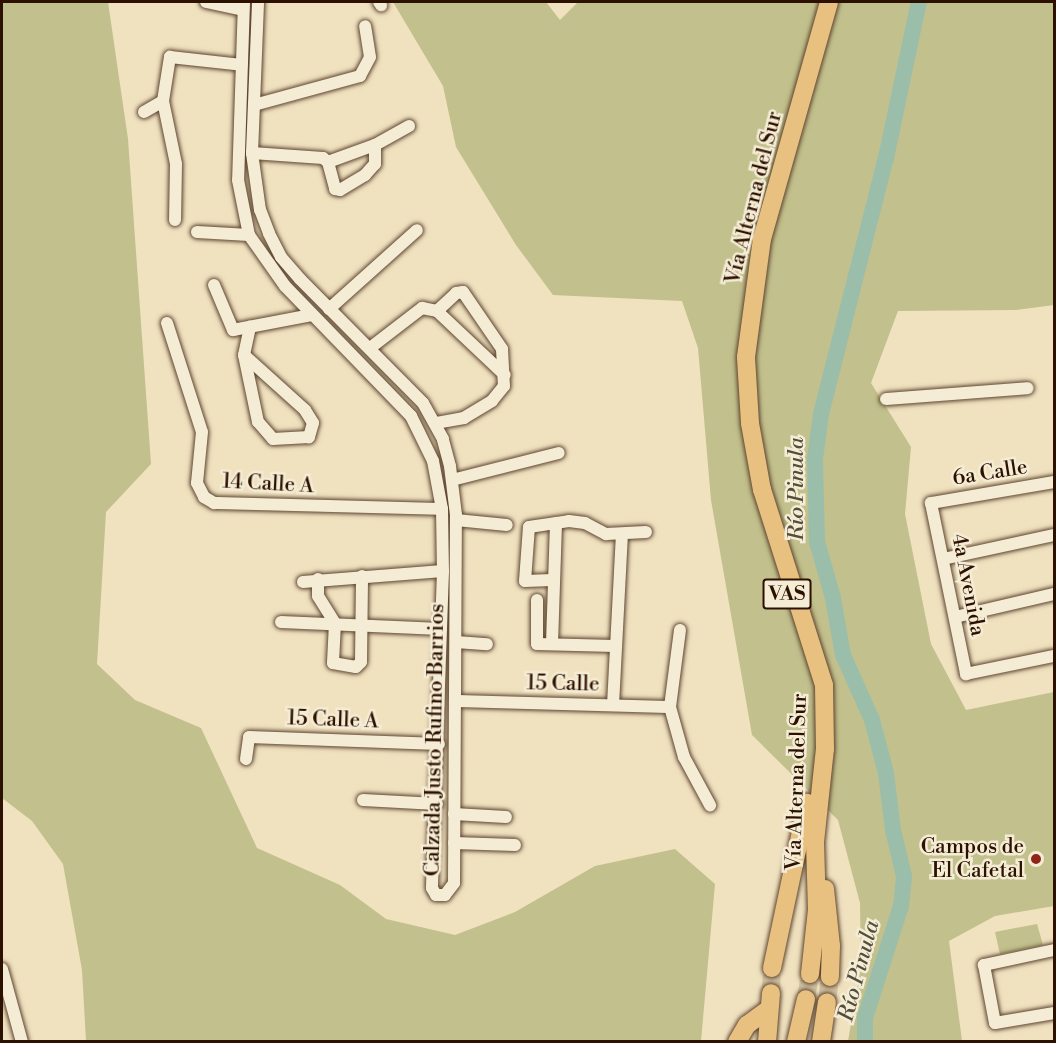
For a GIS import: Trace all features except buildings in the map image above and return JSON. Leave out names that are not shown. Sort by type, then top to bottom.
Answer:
[{"type":"highway","name":"Vía Alterna del Sur","points":[[772,968],[805,820],[816,709],[811,674],[797,622],[752,493],[739,424],[735,356],[757,238],[819,2]]},
{"type":"highway","name":"Vía Alterna del Sur","points":[[757,238],[829,2]]},
{"type":"highway","name":"Vía Alterna del Sur","points":[[752,260],[746,357],[753,444],[762,490],[824,685],[825,749],[815,842],[817,910],[810,974]]},
{"type":"highway","points":[[815,842],[829,914],[830,977]]},
{"type":"highway","points":[[796,1041],[806,999]]},
{"type":"highway","points":[[737,1041],[747,1025],[770,1001],[767,1041]]},
{"type":"highway","points":[[821,1041],[827,1002]]},
{"type":"street","points":[[206,2],[244,6]]},
{"type":"street","name":"Calzada Justo Rufino Barrios","points":[[244,6],[239,133],[240,199],[249,235],[264,260],[312,315],[411,416],[425,439],[442,509],[439,744],[432,888],[436,895],[445,895],[453,889],[454,843],[456,520],[452,480],[435,423],[423,403],[329,309],[281,257],[269,233],[260,210],[252,153],[258,2]]},
{"type":"street","points":[[254,105],[360,76],[370,57],[365,26]]},
{"type":"street","points":[[175,220],[176,164],[163,101],[170,57],[242,65]]},
{"type":"street","points":[[144,112],[163,101]]},
{"type":"street","points":[[252,153],[314,155],[328,162],[375,145],[409,126]]},
{"type":"street","points":[[239,133],[252,134]]},
{"type":"street","points":[[328,162],[335,189],[340,190],[365,175],[375,164],[375,145]]},
{"type":"street","points":[[329,309],[417,230]]},
{"type":"street","points":[[197,232],[249,235]]},
{"type":"street","points":[[214,285],[233,330],[312,315]]},
{"type":"street","points":[[435,423],[464,418],[492,401],[504,386],[505,375],[502,349],[462,292],[456,293],[437,311]]},
{"type":"street","points":[[370,348],[422,308],[437,311],[505,375]]},
{"type":"street","name":"14 Calle A","points":[[167,323],[202,432],[197,483],[204,497],[214,503],[442,509]]},
{"type":"street","points":[[244,355],[305,410],[313,423],[309,438],[273,439],[264,432],[250,396],[244,355],[250,327]]},
{"type":"street","points":[[382,388],[396,376]]},
{"type":"street","points":[[886,399],[1028,388]]},
{"type":"street","points":[[452,480],[559,453]]},
{"type":"street","name":"6a Calle","points":[[931,503],[1054,482]]},
{"type":"street","name":"4a Avenida","points":[[931,503],[966,674],[1054,656]]},
{"type":"street","points":[[456,520],[507,525]]},
{"type":"street","points":[[552,580],[525,581],[529,527],[585,523],[606,534],[646,532]]},
{"type":"street","points":[[552,644],[552,580],[556,524]]},
{"type":"street","points":[[613,705],[622,534]]},
{"type":"street","points":[[943,559],[1054,535]]},
{"type":"street","points":[[303,582],[318,579],[443,571]]},
{"type":"street","points":[[318,579],[318,597],[333,614],[335,623],[333,663],[356,667],[361,662],[362,576]]},
{"type":"street","points":[[955,617],[1054,594]]},
{"type":"street","points":[[537,600],[537,644],[615,646]]},
{"type":"street","points":[[442,601],[456,601]]},
{"type":"street","points":[[281,622],[441,629]]},
{"type":"street","points":[[680,630],[670,706],[684,757],[710,804]]},
{"type":"street","points":[[456,642],[487,644]]},
{"type":"street","name":"15 Calle","points":[[455,701],[670,706]]},
{"type":"street","name":"15 Calle A","points":[[246,759],[249,737],[439,744]]},
{"type":"street","points":[[437,783],[455,783]]},
{"type":"street","points":[[363,800],[437,804]]},
{"type":"street","points":[[454,814],[506,817]]},
{"type":"street","points":[[454,843],[515,845]]},
{"type":"street","points":[[1054,950],[986,963],[993,1021],[998,1024],[1054,1013]]},
{"type":"street","points":[[2,969],[22,1041]]},
{"type":"shaded area","points":[[2,2],[108,2],[128,139],[151,464],[106,512],[97,664],[135,700],[201,728],[257,848],[340,885],[386,919],[455,935],[515,912],[595,866],[675,849],[715,884],[701,1041],[86,1041],[82,970],[63,864],[32,821],[2,798]]},
{"type":"shaded area","points":[[393,2],[546,2],[560,20],[578,2],[1054,2],[1054,305],[1016,310],[898,311],[871,383],[911,447],[905,514],[931,644],[966,710],[1054,692],[1054,906],[995,916],[949,941],[962,1041],[848,1041],[861,967],[860,903],[838,820],[752,735],[711,500],[698,348],[682,301],[553,295],[516,245],[456,147],[443,86]]},
{"type":"shaded area","points":[[1037,924],[1043,945],[1000,954],[995,932]]},
{"type":"waterway","name":"Río Pinula","points":[[865,1042],[865,1018],[901,906],[904,876],[893,830],[886,773],[872,720],[843,655],[833,598],[817,542],[815,459],[821,414],[886,158],[919,2]]},
{"type":"tunnel","points":[[771,993],[772,968]]},
{"type":"tunnel","points":[[806,999],[810,974]]},
{"type":"tunnel","points":[[827,1002],[830,977]]},
{"type":"place","name":"Campos de El Cafetal","points":[[1036,859]]}]
